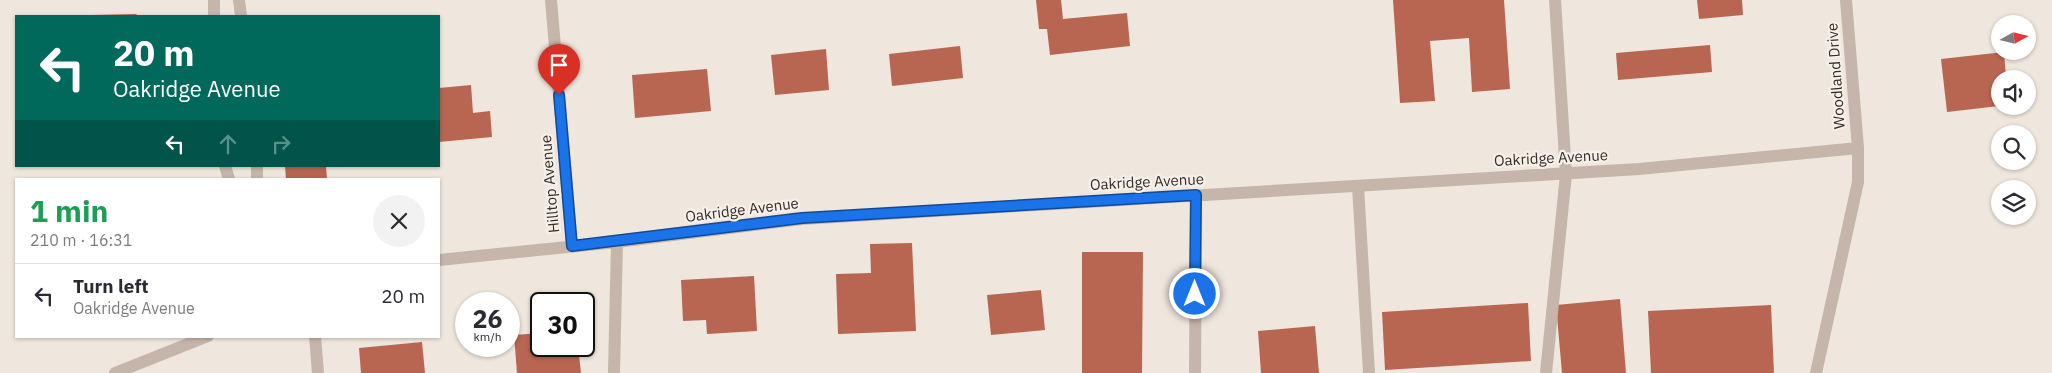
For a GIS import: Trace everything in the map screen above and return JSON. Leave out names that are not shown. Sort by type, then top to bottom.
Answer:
[{"type":"street","points":[[214,0],[214,15]]},
{"type":"street","points":[[239,0],[241,15]]},
{"type":"street","name":"Hilltop Avenue","points":[[552,0],[572,246]]},
{"type":"street","points":[[1546,373],[1566,174],[1555,0]]},
{"type":"street","name":"Woodland Drive","points":[[1816,373],[1858,182],[1858,148],[1846,0]]},
{"type":"street","name":"Oakridge Avenue","points":[[440,260],[617,242],[802,218],[1566,174],[1858,148]]},
{"type":"street","points":[[1358,186],[1369,373]]},
{"type":"street","points":[[1195,373],[1196,195]]},
{"type":"street","points":[[614,373],[617,242]]},
{"type":"street","points":[[115,373],[203,338]]},
{"type":"street","points":[[315,338],[318,373]]},
{"type":"building","points":[[1036,0],[1061,0],[1063,19],[1127,13],[1130,46],[1050,55],[1047,29],[1039,29]]},
{"type":"building","points":[[1393,0],[1504,0],[1510,89],[1472,92],[1469,38],[1430,41],[1435,101],[1400,103]]},
{"type":"building","points":[[1697,0],[1742,0],[1743,15],[1699,19]]},
{"type":"building","points":[[136,14],[137,15],[92,15]]},
{"type":"building","points":[[1710,45],[1712,72],[1618,80],[1616,53]]},
{"type":"building","points":[[960,46],[963,78],[892,86],[889,54]]},
{"type":"building","points":[[826,49],[829,90],[775,95],[771,55]]},
{"type":"building","points":[[1991,53],[1991,60],[2005,60],[2005,70],[1991,70],[1991,107],[1947,112],[1941,59]]},
{"type":"building","points":[[707,69],[711,111],[635,118],[632,75]]},
{"type":"building","points":[[471,85],[473,113],[490,111],[492,137],[440,142],[440,88]]},
{"type":"building","points":[[285,167],[326,167],[327,178],[286,178]]},
{"type":"building","points":[[912,243],[916,331],[838,334],[836,274],[871,273],[870,244]]},
{"type":"building","points":[[1082,252],[1143,252],[1142,373],[1082,373]]},
{"type":"building","points":[[754,276],[757,331],[707,334],[706,320],[683,321],[681,280]]},
{"type":"building","points":[[1041,290],[1045,330],[991,335],[987,295]]},
{"type":"building","points":[[1620,299],[1626,373],[1562,373],[1556,305]]},
{"type":"building","points":[[1528,303],[1531,361],[1385,370],[1382,312]]},
{"type":"building","points":[[1771,305],[1774,373],[1651,373],[1648,311]]},
{"type":"building","points":[[1315,326],[1319,373],[1261,373],[1258,331]]},
{"type":"building","points":[[530,334],[530,357],[579,357],[581,373],[517,373],[516,357],[520,357],[520,335]]},
{"type":"building","points":[[422,342],[425,373],[361,373],[359,348]]},
{"type":"route","points":[[559,95],[572,246],[802,218],[1196,195],[1195,294]]}]
